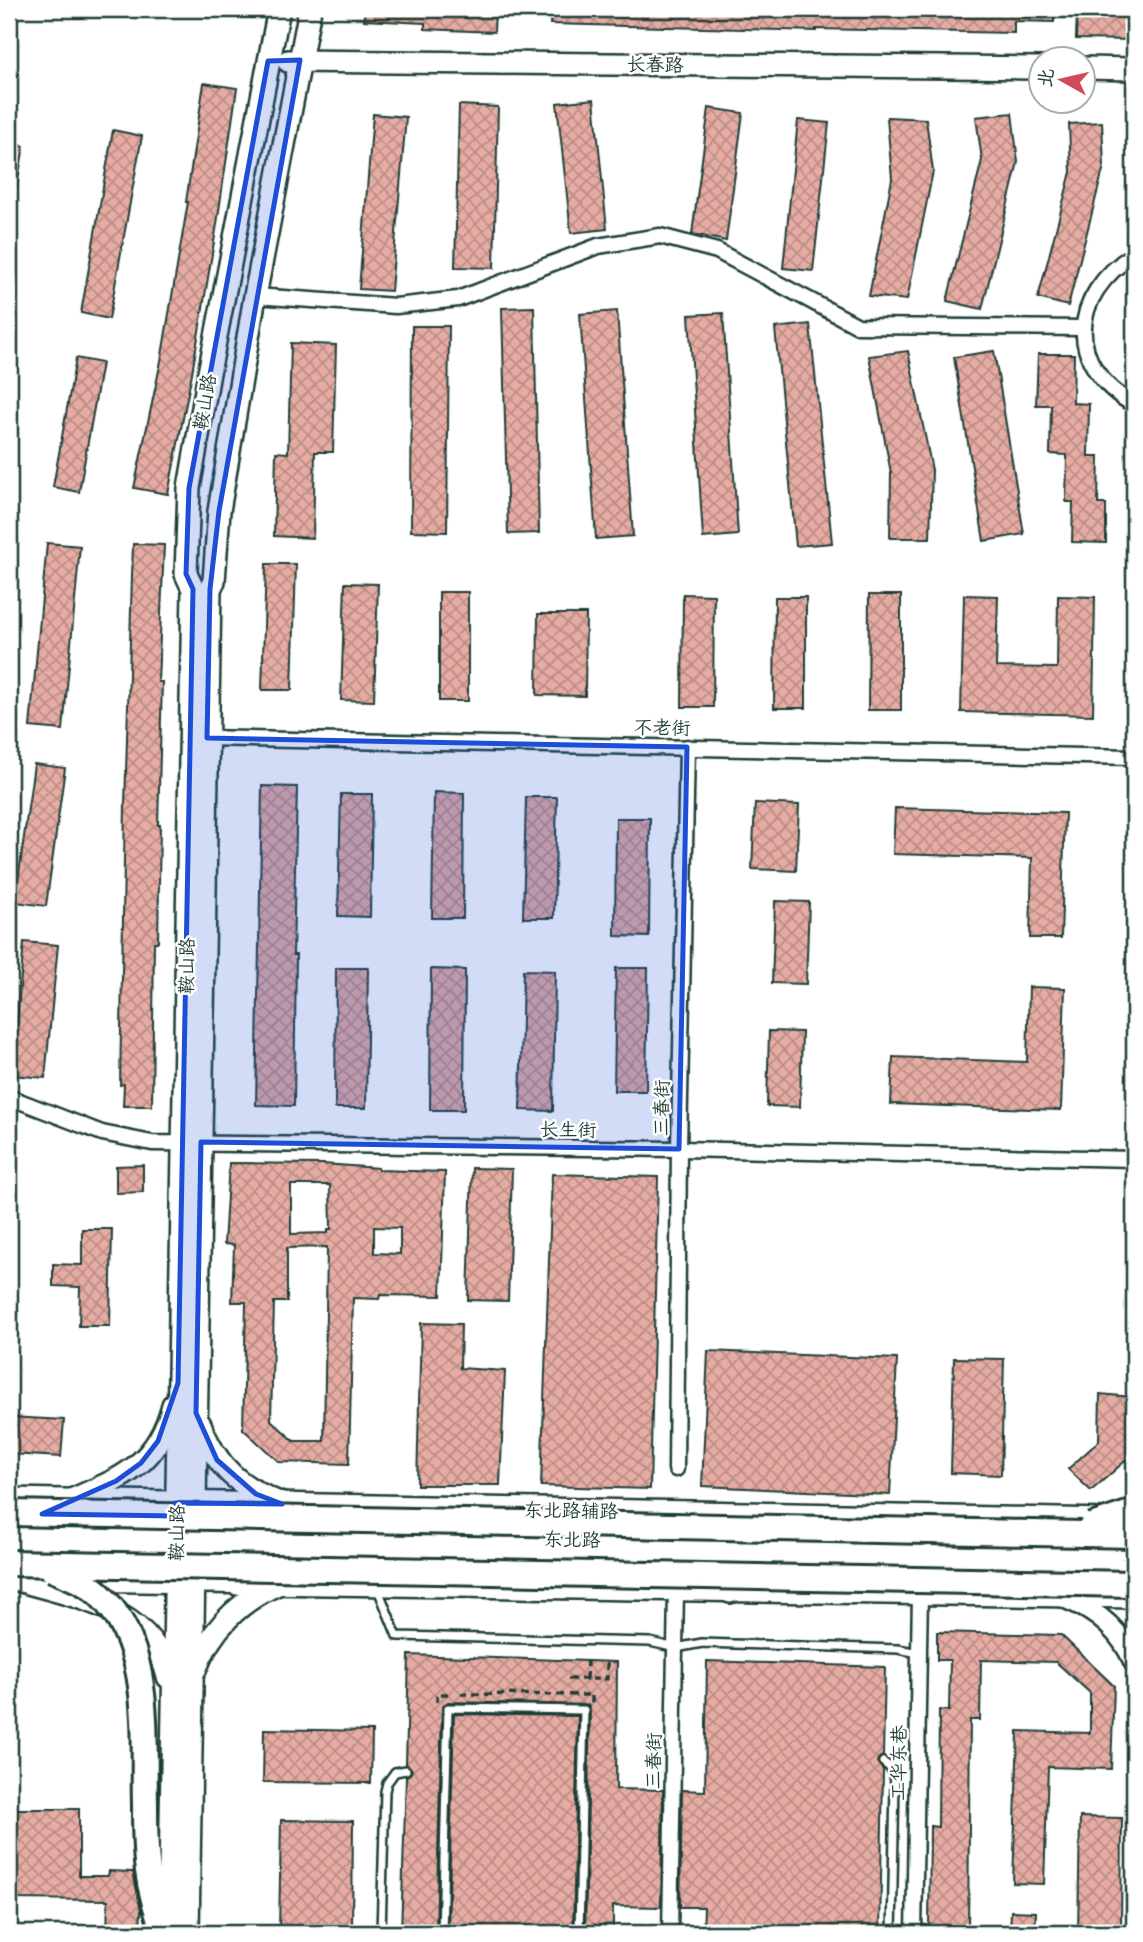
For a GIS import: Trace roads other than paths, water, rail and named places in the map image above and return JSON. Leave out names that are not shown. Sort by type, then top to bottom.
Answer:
[{"type":"highway","points":[[1057,1533],[1134,1512]]},
{"type":"highway","name":"东北路","points":[[12,1550],[1057,1533],[1134,1535]]},
{"type":"highway","name":"东北路","points":[[12,1550],[1134,1584]]},
{"type":"highway","points":[[12,1550],[75,1578],[98,1593],[116,1614],[131,1643],[139,1678],[149,1888],[167,1933]]},
{"type":"main road","name":"鞍山路","points":[[199,738],[192,589],[186,574],[189,488],[279,9]]},
{"type":"main road","name":"鞍山路","points":[[167,1933],[173,1705],[184,1583],[186,1503],[196,1413],[192,1143],[199,738],[210,589],[214,581],[219,511],[255,296],[310,9]]},
{"type":"main road","name":"长春路","points":[[268,61],[1028,68]]},
{"type":"main road","points":[[1098,68],[1134,69]]},
{"type":"main road","name":"鞍山路","points":[[186,1503],[178,1383],[192,1143]]},
{"type":"main road","points":[[12,1550],[68,1500],[116,1481],[141,1463],[158,1441],[170,1415],[178,1383]]},
{"type":"main road","points":[[196,1413],[217,1460],[237,1481],[256,1494],[282,1504]]},
{"type":"main road","name":"东北路辅路","points":[[9,1499],[1134,1520]]},
{"type":"main road","points":[[632,1511],[680,1554],[730,1592]]},
{"type":"main road","points":[[1105,1548],[1134,1525]]},
{"type":"main road","name":"东北路","points":[[12,1550],[68,1539],[654,1550],[680,1554],[922,1565],[1134,1569]]},
{"type":"main road","name":"东北路","points":[[185,1541],[280,1552],[315,1544]]},
{"type":"main road","name":"东北路","points":[[680,1554],[1134,1546]]},
{"type":"main road","points":[[12,1550],[184,1583],[1134,1598]]},
{"type":"main road","points":[[12,1550],[103,1607],[128,1618],[146,1633],[161,1651],[173,1705]]},
{"type":"main road","points":[[237,1584],[280,1552]]},
{"type":"main road","points":[[631,1590],[680,1554]]},
{"type":"main road","points":[[877,1594],[922,1565]]},
{"type":"main road","name":"鞍山路","points":[[184,1583],[192,1678],[188,1933]]},
{"type":"main road","points":[[192,1678],[203,1651],[218,1628],[236,1608],[278,1584]]},
{"type":"main road","points":[[1059,1597],[1083,1605],[1104,1620],[1120,1636],[1134,1661]]},
{"type":"street","points":[[255,296],[396,306],[458,299],[598,246],[660,236],[717,251],[858,326],[1083,328]]},
{"type":"street","points":[[1134,254],[1113,268],[1090,301],[1083,328],[1090,363],[1104,385],[1134,405]]},
{"type":"street","name":"不老街","points":[[199,738],[1134,757]]},
{"type":"street","name":"三春街","points":[[676,1469],[687,747]]},
{"type":"street","name":"长生街","points":[[9,1097],[102,1133],[152,1143],[679,1149],[1134,1159]]},
{"type":"street","name":"三春街","points":[[670,1933],[676,1591]]},
{"type":"street","name":"工华东巷","points":[[914,1933],[920,1594]]},
{"type":"lane","points":[[376,1586],[397,1636],[650,1642],[676,1648],[702,1643],[898,1649],[919,1653]]},
{"type":"lane","points":[[442,1933],[448,1709],[584,1710],[579,1933]]},
{"type":"lane","points":[[883,1762],[894,1773],[895,1783],[892,1933]]},
{"type":"lane","points":[[381,1933],[385,1791],[395,1772],[406,1770]]}]
